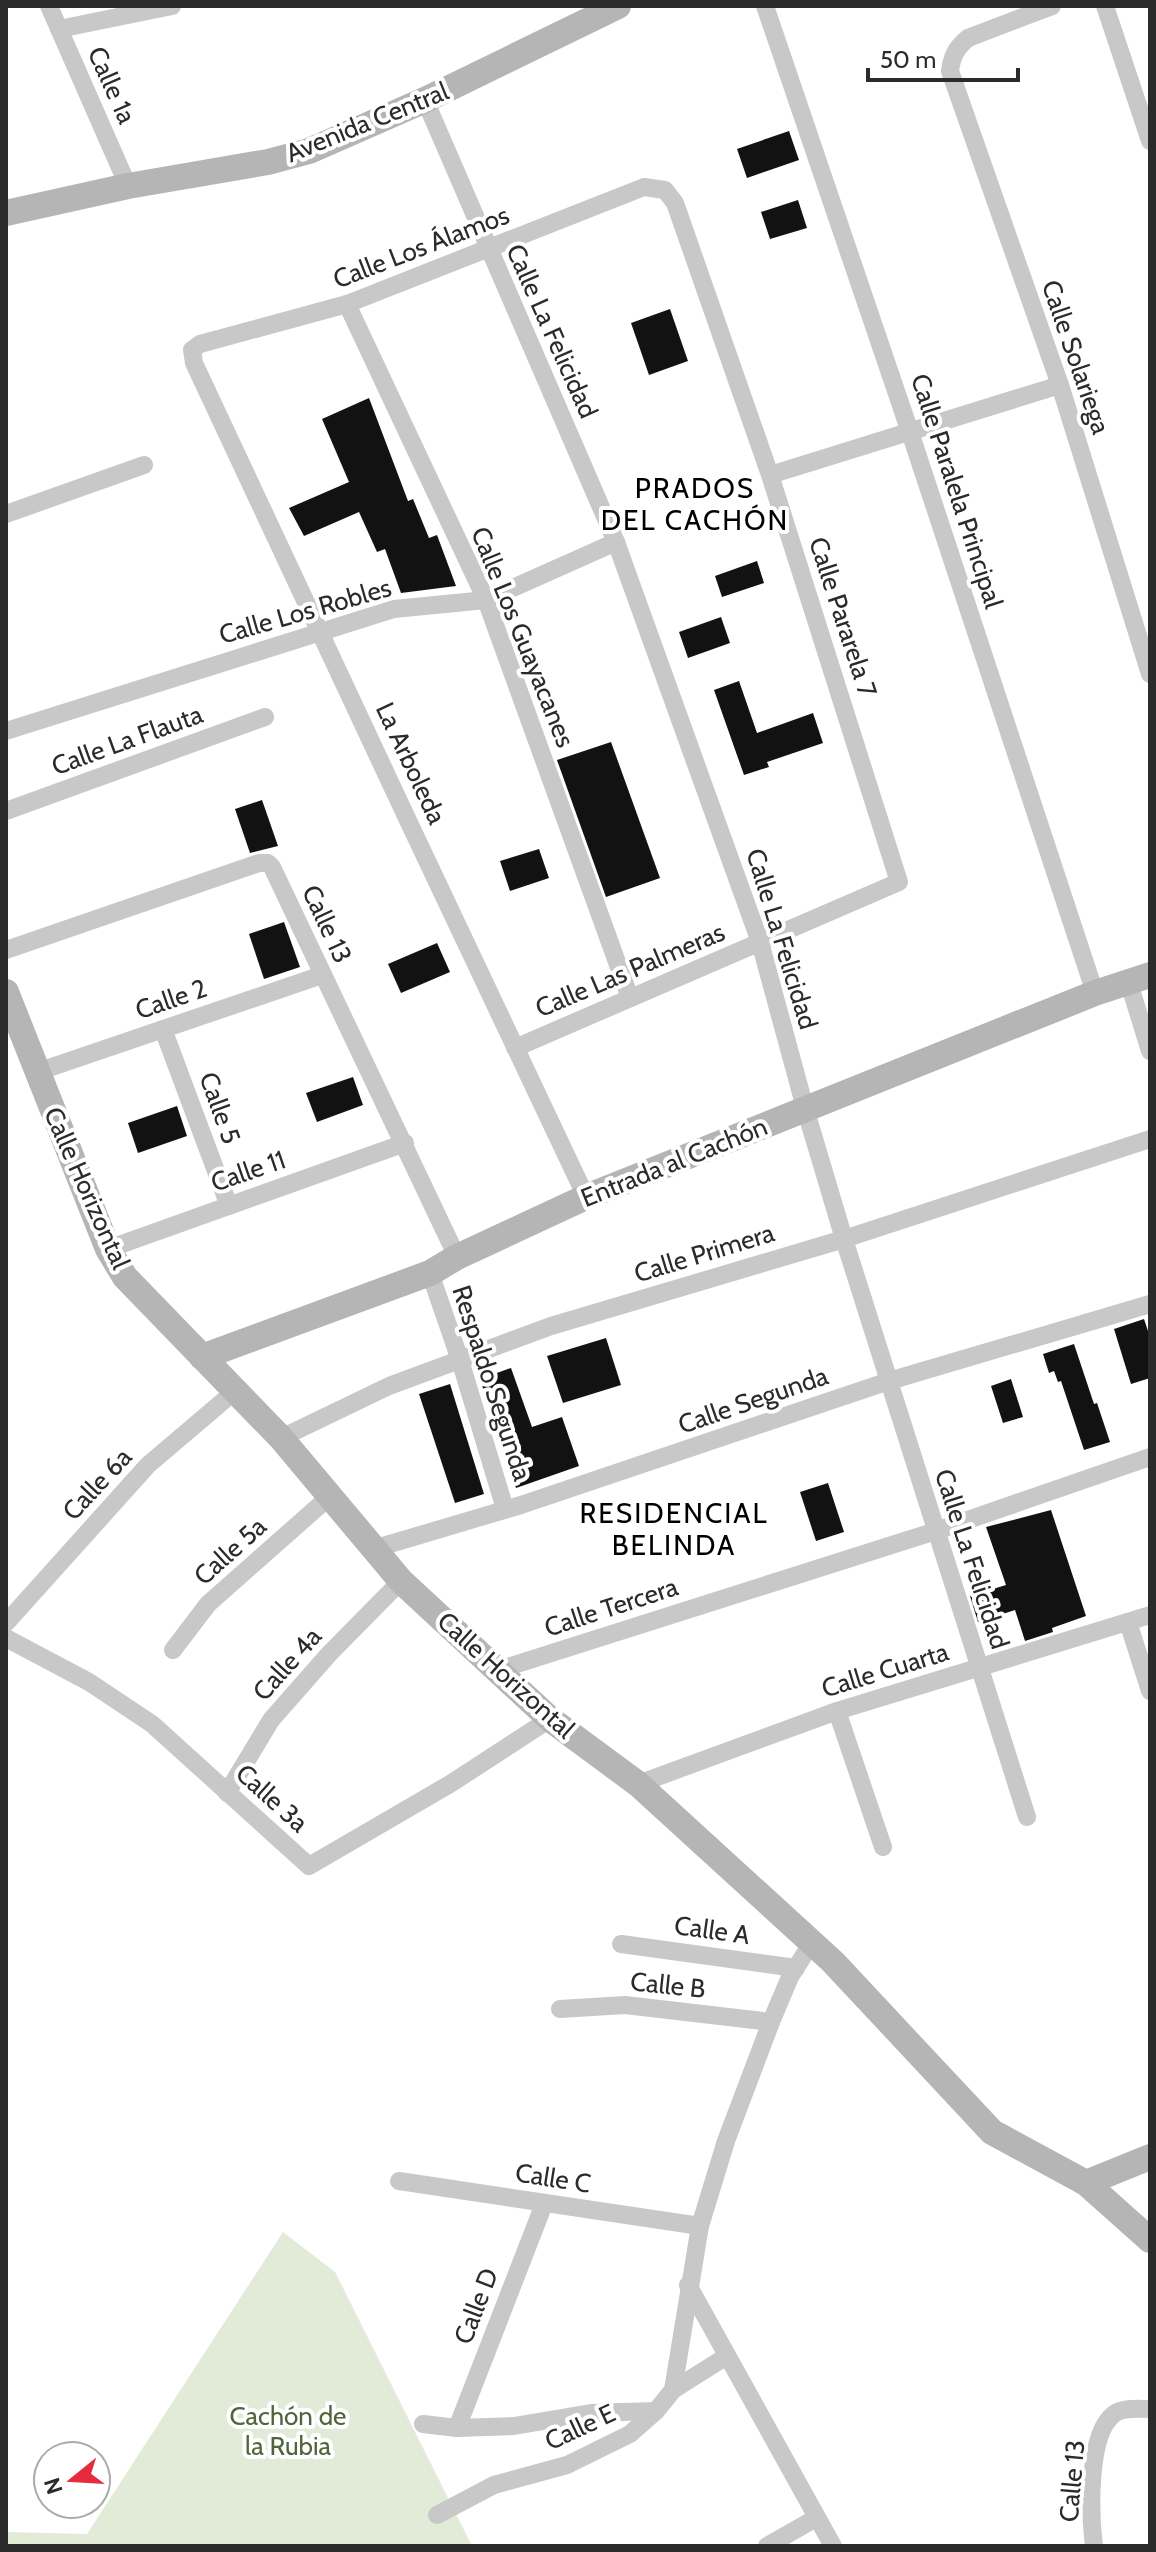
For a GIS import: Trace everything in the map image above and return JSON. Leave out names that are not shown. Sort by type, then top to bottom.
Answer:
[{"type":"main road","name":"Avenida Central","points":[[6,213],[128,186],[268,162],[309,151],[425,100],[618,6]]},
{"type":"main road","name":"Entrada al Cachón","points":[[202,1357],[430,1273],[457,1257],[586,1197],[1095,993],[1140,979]]},
{"type":"main road","name":"Calle Horizontal","points":[[6,992],[108,1249],[125,1277],[281,1438],[401,1581],[550,1719],[638,1784],[833,1962],[992,2132],[1086,2183],[1150,2240]]},
{"type":"main road","points":[[1086,2183],[1150,2157]]},
{"type":"street","name":"Calle 1a","points":[[49,6],[128,186]]},
{"type":"street","points":[[59,29],[172,6]]},
{"type":"street","name":"Calle Paralela Principal","points":[[765,6],[910,432],[1095,993]]},
{"type":"street","name":"Calle Solariega","points":[[1052,6],[968,38],[957,47],[951,58],[950,71],[1060,385],[1150,674]]},
{"type":"street","points":[[1105,6],[1150,141]]},
{"type":"street","name":"Calle La Felicidad","points":[[425,100],[616,542],[760,942],[844,1239],[1027,1817]]},
{"type":"street","name":"Calle Los Álamos","points":[[192,350],[200,344],[347,304],[644,187],[665,190]]},
{"type":"street","name":"Calle Pararela 7","points":[[665,190],[675,203],[770,475],[899,882]]},
{"type":"street","name":"Calle Los Guayacanes","points":[[347,304],[486,600],[630,998]]},
{"type":"street","name":"La Arboleda","points":[[192,350],[194,363],[586,1197]]},
{"type":"street","points":[[770,475],[1060,385]]},
{"type":"street","points":[[6,514],[144,465]]},
{"type":"street","name":"Calle Los Robles","points":[[6,731],[394,609],[486,600],[616,542]]},
{"type":"street","name":"Calle La Flauta","points":[[6,811],[265,717]]},
{"type":"street","name":"Calle 13","points":[[6,950],[259,863],[268,863],[405,1143],[457,1257]]},
{"type":"street","name":"Calle Las Palmeras","points":[[515,1048],[899,882]]},
{"type":"street","name":"Calle 2","points":[[37,1072],[322,975]]},
{"type":"street","points":[[1140,979],[1150,1051]]},
{"type":"street","name":"Calle 5","points":[[163,1029],[229,1206]]},
{"type":"street","name":"Calle Primera","points":[[281,1438],[389,1386],[551,1326],[844,1239],[1150,1139]]},
{"type":"street","name":"Calle 11","points":[[108,1249],[405,1143]]},
{"type":"street","name":"Respaldo Segunda","points":[[430,1273],[505,1509]]},
{"type":"street","name":"Calle Segunda","points":[[373,1549],[505,1509],[889,1381],[1150,1304]]},
{"type":"street","name":"Calle 6a","points":[[6,1623],[148,1465],[235,1391]]},
{"type":"street","name":"Calle Tercera","points":[[498,1670],[936,1531],[1150,1457]]},
{"type":"street","name":"Calle 5a","points":[[173,1650],[208,1604],[329,1497]]},
{"type":"street","name":"Calle 4a","points":[[227,1793],[271,1720],[329,1654],[401,1581]]},
{"type":"street","name":"Calle Cuarta","points":[[638,1784],[837,1711],[1150,1615]]},
{"type":"street","points":[[1128,1622],[1150,1691]]},
{"type":"street","name":"Calle 3a","points":[[6,1638],[89,1682],[152,1724],[309,1866],[450,1784],[550,1719]]},
{"type":"street","points":[[837,1711],[883,1847]]},
{"type":"street","name":"Calle A","points":[[621,1944],[796,1968]]},
{"type":"street","points":[[673,2390],[700,2226],[726,2141],[771,2022],[811,1944]]},
{"type":"street","name":"Calle B","points":[[560,2009],[625,2005],[771,2022]]},
{"type":"street","name":"Calle C","points":[[399,2181],[700,2226]]},
{"type":"street","name":"Calle D","points":[[457,2428],[544,2204]]},
{"type":"street","points":[[688,2285],[833,2546]]},
{"type":"street","name":"Calle E","points":[[437,2515],[494,2485],[567,2465],[630,2434],[656,2411],[673,2390],[727,2356]]},
{"type":"street","name":"Calle 13","points":[[1094,2546],[1092,2494],[1095,2452],[1103,2427],[1115,2413],[1150,2409]]},
{"type":"street","points":[[423,2424],[457,2428],[514,2426],[606,2411],[656,2411]]},
{"type":"street","points":[[767,2546],[816,2518]]},
{"type":"green space","name":"Cachón de la Rubia","points":[[283,2232],[335,2272],[472,2546],[6,2546],[6,2532],[87,2534],[96,2520],[112,2520],[112,2495]]},
{"type":"building","points":[[789,131],[799,160],[747,178],[737,149]]},
{"type":"building","points":[[798,200],[807,228],[770,239],[761,212]]},
{"type":"building","points":[[670,309],[688,361],[649,375],[631,323]]},
{"type":"building","points":[[369,398],[408,501],[413,499],[429,538],[437,535],[456,586],[401,593],[385,549],[377,552],[359,512],[304,536],[289,508],[349,482],[322,419]]},
{"type":"building","points":[[757,561],[764,583],[722,597],[715,576]]},
{"type":"building","points":[[721,617],[730,643],[688,658],[679,632]]},
{"type":"building","points":[[739,681],[757,733],[813,713],[823,743],[767,762],[769,767],[744,775],[714,690]]},
{"type":"building","points":[[611,742],[660,878],[606,897],[557,760]]},
{"type":"building","points":[[262,800],[278,846],[250,853],[235,809]]},
{"type":"building","points":[[539,849],[549,878],[510,891],[500,861]]},
{"type":"building","points":[[284,922],[300,967],[264,979],[249,934]]},
{"type":"building","points":[[437,943],[450,972],[401,993],[388,964]]},
{"type":"building","points":[[353,1077],[363,1105],[317,1122],[306,1093]]},
{"type":"building","points":[[177,1106],[187,1136],[138,1153],[128,1123]]},
{"type":"building","points":[[1144,1319],[1150,1337],[1150,1378],[1131,1384],[1114,1329]]},
{"type":"building","points":[[606,1338],[621,1385],[563,1403],[547,1356]]},
{"type":"building","points":[[1074,1344],[1110,1442],[1084,1450],[1061,1381],[1058,1382],[1054,1371],[1049,1373],[1043,1354]]},
{"type":"building","points":[[511,1368],[532,1427],[562,1417],[579,1466],[516,1488],[480,1379]]},
{"type":"building","points":[[1011,1379],[1023,1417],[1003,1423],[991,1386]]},
{"type":"building","points":[[450,1384],[484,1494],[455,1503],[419,1394]]},
{"type":"building","points":[[828,1483],[844,1532],[816,1541],[800,1492]]},
{"type":"building","points":[[1051,1510],[1086,1616],[1025,1641],[1015,1610],[978,1622],[970,1596],[1006,1585],[986,1527]]},
{"type":"district","name":"PRADOS DEL CACHÓN","points":[[695,504]]},
{"type":"district","name":"RESIDENCIAL BELINDA","points":[[674,1529]]}]
